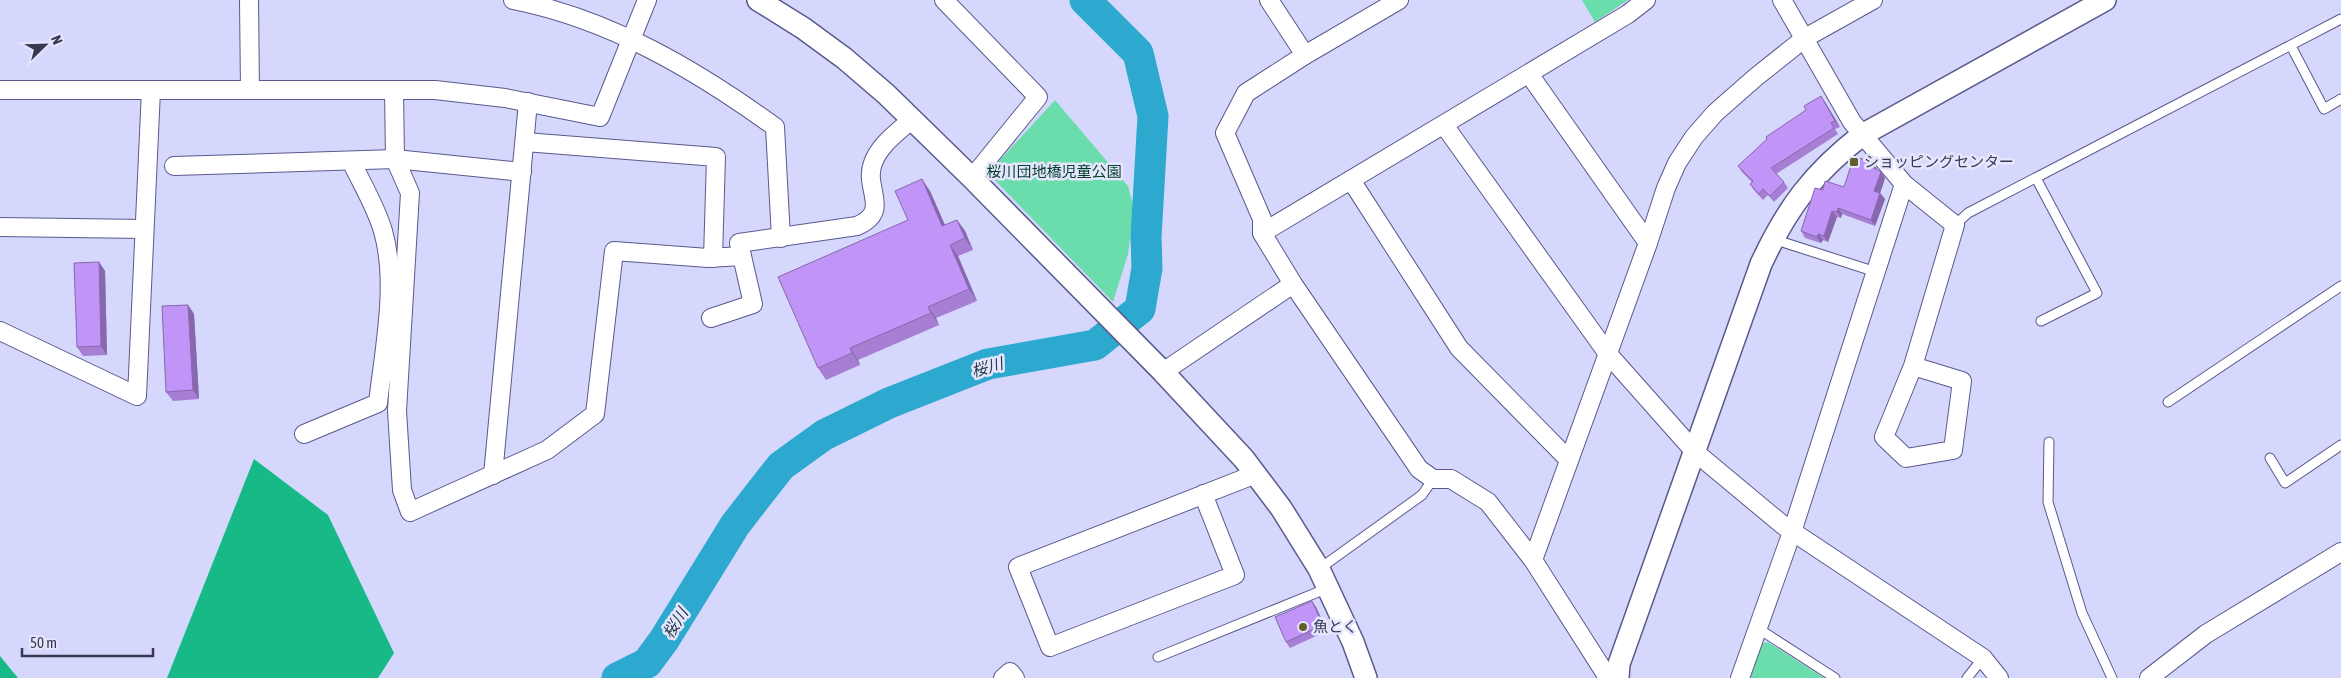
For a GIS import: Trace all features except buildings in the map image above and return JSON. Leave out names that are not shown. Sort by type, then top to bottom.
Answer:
[{"type":"street","points":[[249,0],[250,90]]},
{"type":"street","points":[[513,0],[571,16],[631,40],[692,70],[775,127],[781,238]]},
{"type":"street","points":[[0,90],[394,90],[471,92],[600,117],[648,0]]},
{"type":"street","points":[[758,0],[803,28],[844,58],[886,94],[972,178],[1163,372],[1256,474],[1281,508],[1324,578],[1366,678]]},
{"type":"street","points":[[1269,0],[1305,55]]},
{"type":"street","points":[[1262,233],[1628,14],[1646,0]]},
{"type":"street","points":[[1782,0],[1806,38],[1852,122],[1904,184],[1955,225],[1913,366],[1884,437],[1906,458],[1953,450],[1962,381],[1913,366]]},
{"type":"street","points":[[1533,560],[1669,180],[1677,164],[1694,137],[1715,113],[1756,77],[1806,38],[1873,0]]},
{"type":"street","points":[[1390,2],[1246,93],[1225,133],[1262,219],[1262,233],[1293,284],[1419,469],[1433,479],[1451,480],[1488,502],[1533,560],[1604,673],[1618,677],[1619,664],[1761,264],[1782,220],[1810,182],[1862,135],[2105,0]]},
{"type":"street","points":[[950,3],[1038,97],[972,178]]},
{"type":"street","points":[[1529,74],[1648,243]]},
{"type":"street","points":[[0,331],[137,396],[151,90]]},
{"type":"street","points":[[394,90],[395,159],[410,193],[396,411],[402,490],[406,506],[410,512],[547,450],[595,414],[614,251],[713,258],[742,256]]},
{"type":"street","points":[[493,475],[528,102]]},
{"type":"street","points":[[711,318],[753,304],[739,243],[857,226],[866,222],[873,214],[876,205],[871,178],[873,164],[882,146],[911,120]]},
{"type":"street","points":[[1444,124],[1608,354],[1694,452],[1792,532],[1983,658],[1999,678]]},
{"type":"street","points":[[525,142],[716,158],[713,258]]},
{"type":"street","points":[[174,166],[395,159],[522,172]]},
{"type":"street","points":[[304,434],[378,403],[390,289],[388,261],[383,231],[351,161]]},
{"type":"street","points":[[1351,180],[1459,348],[1569,460]]},
{"type":"street","points":[[1740,678],[1792,532],[1904,184]]},
{"type":"street","points":[[0,227],[144,229]]},
{"type":"street","points":[[1163,372],[1293,284]]},
{"type":"street","points":[[1203,494],[1235,575],[1050,647],[1018,567],[1203,494],[1256,474]]},
{"type":"street","points":[[2149,678],[2206,634],[2341,552]]},
{"type":"street","points":[[1003,678],[1010,672],[1015,678]]},
{"type":"lane","points":[[1955,225],[1968,213],[2341,19]]},
{"type":"lane","points":[[2291,46],[2324,109],[2341,99]]},
{"type":"lane","points":[[2036,178],[2097,293],[2041,321]]},
{"type":"lane","points":[[1772,239],[1876,272]]},
{"type":"lane","points":[[2168,402],[2341,286]]},
{"type":"lane","points":[[2049,442],[2048,502],[2082,613],[2112,678]]},
{"type":"lane","points":[[2270,458],[2285,483],[2341,445]]},
{"type":"lane","points":[[1158,657],[1324,578],[1422,495],[1433,479]]},
{"type":"lane","points":[[1758,629],[1834,678]]},
{"type":"lane","points":[[1967,678],[1983,658]]},
{"type":"green space","points":[[1582,0],[1628,0],[1595,22]]},
{"type":"green space","name":"桜川団地橋児童公園","points":[[1055,100],[1128,186],[1134,209],[1128,254],[1113,302],[988,173]]},
{"type":"green space","points":[[254,459],[328,515],[394,653],[378,678],[167,678]]},
{"type":"green space","points":[[1768,642],[1824,678],[1749,678],[1760,644]]},
{"type":"green space","points":[[0,656],[18,678],[0,678]]},
{"type":"waterway","name":"桜川","points":[[617,678],[647,663],[664,640],[735,525],[759,494],[781,466],[824,435],[889,403],[988,364],[1095,345],[1140,309],[1147,268],[1146,237],[1153,116],[1138,53],[1085,0]]},
{"type":"place","name":"ショッピングセンター","points":[[1854,162]]},
{"type":"place","name":"魚とく","points":[[1303,627]]}]
